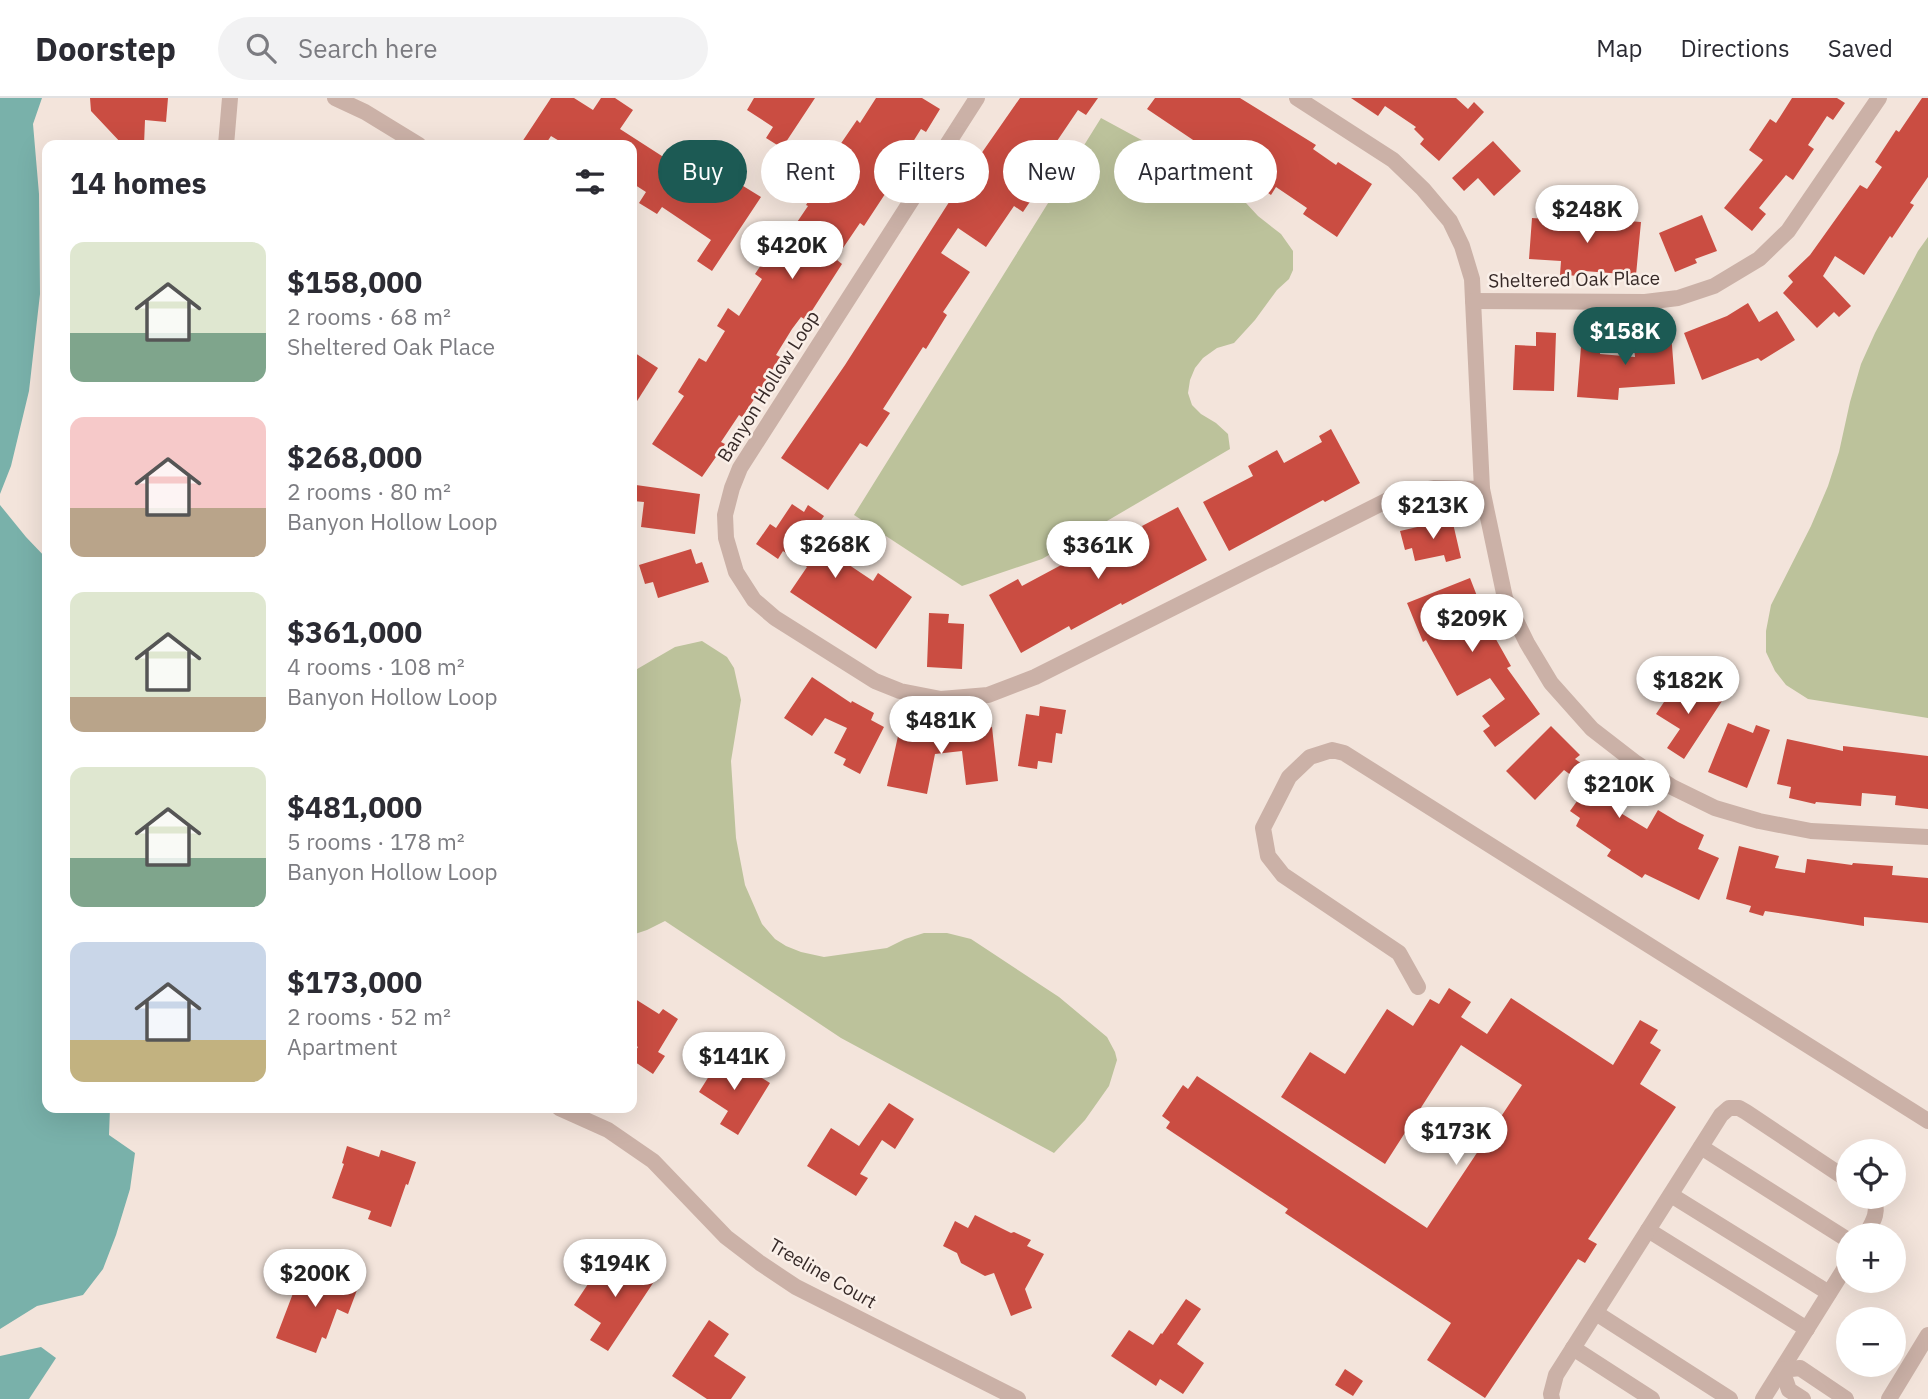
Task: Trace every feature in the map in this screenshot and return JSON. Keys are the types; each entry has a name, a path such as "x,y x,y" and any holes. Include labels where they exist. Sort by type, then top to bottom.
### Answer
{"street":[{"path":"226,140 230,98"},
{"path":"335,98 365,112 411,140"},
{"name":"Banyon Hollow Loop","path":"977,98 740,468 732,488 726,515 726,538 736,572 754,600 775,618 875,681 900,691 941,699 988,695 1035,677 1400,494 1435,488 1482,489"},
{"path":"1297,98 1393,160 1423,189 1450,221 1462,246 1472,279 1482,489 1504,598 1551,683 1592,729 1636,763 1692,798 1737,815 1811,831 1928,836"},
{"name":"Sheltered Oak Place","path":"1473,301 1645,302 1678,298 1714,286 1759,259 1788,231 1879,98"},
{"path":"1418,987 1399,953 1283,875 1268,856 1263,828 1290,777 1310,757 1332,750 1344,752 1928,1121"},
{"path":"1552,1399 1556,1374 1721,1115 1729,1108 1738,1108 1836,1172"},
{"name":"Treeline Court","path":"570,1113 608,1130 653,1161 726,1237 760,1264 796,1287 1018,1399"},
{"path":"1701,1147 1836,1232"},
{"path":"1671,1195 1829,1293"},
{"path":"1645,1235 1807,1329"},
{"path":"1763,1399 1836,1282"},
{"path":"1596,1313 1730,1399"},
{"path":"1889,1399 1928,1335"},
{"path":"1573,1348 1652,1399"},
{"path":"1782,1370 1800,1368 1846,1399"},
{"path":"1782,1370 1789,1390 1803,1399"}],"green space":[{"path":"1101,118 1142,140 1114,140 1114,203 1246,203 1281,234 1293,251 1293,270 1289,279 1234,343 1217,348 1203,358 1190,380 1188,393 1192,405 1228,434 1230,449 1042,559 962,586 854,515 1048,203 1100,203 1100,140 1087,140"},
{"path":"1928,237 1928,718 1808,699 1786,685 1775,671 1766,652 1766,631 1771,605 1828,486 1861,364 1918,251"},
{"path":"702,641 727,657 734,668 741,700 731,761 736,838 745,885 762,924 775,939 801,952 824,957 887,948 924,933 947,933 971,939 1059,997 1107,1037 1117,1060 1109,1086 1085,1120 1054,1153 841,1038 665,921 637,933 637,669 675,647"}],"water":[{"path":"0,98 42,98 33,124 39,194 40,294 29,391 11,466 0,494"},
{"path":"0,505 42,554 42,1113 110,1113 109,1135 135,1153 130,1189 103,1269 83,1295 37,1306 0,1329"},
{"path":"41,1347 56,1358 29,1399 0,1399 0,1356"}],"building":[{"path":"90,98 168,98 166,122 145,120 144,140 118,140 91,111"},
{"path":"551,98 574,98 593,110 601,98 615,98 633,110 620,129 658,153 658,203 747,203 747,188 761,197 712,271 697,261 711,240 662,207 657,214 639,203 646,192 637,186 637,140 558,140 551,136 548,140 523,140"},
{"path":"754,98 815,98 787,140 766,138 773,127 747,110"},
{"path":"876,98 922,98 940,109 926,132 921,129 914,140 874,140 874,203 879,203 864,226 860,223 843,248 837,260 842,264 806,320 801,317 792,329 776,355 780,357 757,395 742,417 739,415 721,442 725,444 702,477 652,444 684,396 678,392 699,358 706,362 725,331 717,326 728,308 739,316 762,279 755,274 763,262 768,265 808,206 807,203 860,203 860,140 843,140 857,120 860,123"},
{"path":"1020,98 1098,98 1086,115 1078,110 1058,140 1003,140 1003,203 1029,203 1023,212 1014,206 986,247 958,228 941,253 970,272 943,312 947,315 926,349 923,347 883,409 890,413 867,447 860,443 828,490 781,458 845,365 948,203 989,203 989,142"},
{"path":"1155,98 1240,98 1316,145 1313,149 1336,165 1338,162 1372,184 1337,237 1303,214 1307,208 1277,188 1277,140 1193,140 1147,109"},
{"path":"1351,98 1456,98 1468,109 1474,102 1484,112 1439,161 1420,144 1424,139 1414,129 1416,127 1385,106 1378,116"},
{"path":"1792,98 1837,98 1845,103 1833,120 1827,116 1808,145 1814,149 1793,180 1786,175 1759,208 1766,214 1752,231 1724,208 1763,160 1749,150 1770,119 1776,123"},
{"path":"1922,98 1928,98 1928,177 1910,203 1914,205 1864,275 1835,256 1823,276 1851,306 1839,317 1834,312 1817,328 1783,293 1793,282 1788,276 1810,255 1860,185 1867,189 1882,167 1875,162"},
{"path":"1493,141 1521,171 1494,196 1478,178 1464,191 1452,178"},
{"path":"1702,215 1717,251 1695,259 1697,263 1675,272 1659,233"},
{"path":"1532,218 1603,223 1603,219 1641,222 1636,275 1584,271 1583,276 1560,275 1561,261 1529,259"},
{"path":"1748,303 1759,322 1777,311 1795,340 1761,361 1758,358 1702,380 1684,333 1727,316"},
{"path":"1536,332 1556,333 1554,391 1513,390 1515,345 1536,346"},
{"path":"1671,333 1675,384 1619,388 1618,400 1577,397 1582,334 1601,335 1600,354 1635,357 1633,336"},
{"path":"637,354 658,368 637,401"},
{"path":"1331,429 1360,483 1229,551 1203,502 1253,476 1248,466 1277,450 1284,463 1322,442 1319,436"},
{"path":"637,485 700,494 695,534 641,527 644,502 637,501"},
{"path":"792,504 804,512 808,505 824,516 809,538 873,581 878,573 912,597 876,649 790,592 807,567 783,551 778,559 756,544 770,524 776,528"},
{"path":"1178,507 1207,560 1071,630 1069,626 1021,653 989,595 1018,579 1022,586 1078,556 1082,562 1144,530 1142,526"},
{"path":"1452,519 1461,558 1446,562 1444,555 1415,561 1412,548 1405,550 1400,531"},
{"path":"691,549 696,564 702,562 709,582 658,598 653,582 645,584 639,565"},
{"path":"1470,578 1489,627 1511,666 1507,668 1540,714 1495,747 1483,731 1490,726 1482,716 1505,699 1490,678 1457,696 1426,640 1423,642 1407,603"},
{"path":"929,613 949,614 948,623 964,624 962,669 927,667"},
{"path":"812,677 851,703 852,701 874,713 871,720 884,727 860,774 843,765 846,759 834,753 847,728 825,718 812,736 784,718"},
{"path":"1676,684 1694,696 1700,687 1722,701 1684,759 1667,748 1680,729 1656,714"},
{"path":"1040,706 1066,710 1062,734 1056,733 1052,763 1038,761 1037,769 1018,766 1026,714 1039,716"},
{"path":"1728,723 1753,733 1756,725 1770,730 1747,788 1708,772"},
{"path":"912,724 950,732 992,727 998,781 966,785 962,751 935,754 927,794 887,786 900,727 911,729"},
{"path":"1551,726 1580,755 1575,759 1625,794 1614,809 1647,829 1658,810 1704,835 1698,849 1719,858 1699,900 1645,874 1642,878 1607,856 1611,850 1576,826 1580,818 1570,811 1587,787 1564,770 1535,800 1506,771"},
{"path":"1787,739 1843,751 1843,746 1928,756 1928,809 1895,805 1896,796 1862,793 1861,806 1815,804 1789,798 1791,787 1777,784"},
{"path":"1739,846 1779,856 1775,868 1805,873 1807,859 1852,865 1893,866 1892,875 1928,878 1928,923 1864,917 1864,926 1765,911 1763,916 1749,912 1751,906 1726,899"},
{"path":"1449,988 1471,1002 1461,1017 1487,1034 1511,998 1613,1065 1640,1020 1658,1030 1650,1043 1661,1050 1640,1084 1676,1107 1588,1239 1597,1244 1585,1263 1578,1259 1485,1398 1427,1360 1451,1323 1285,1213 1288,1209 1166,1128 1170,1122 1162,1116 1183,1085 1188,1089 1197,1076 1427,1228 1522,1085 1461,1045 1385,1164 1281,1097 1310,1052 1345,1074 1387,1009 1413,1026 1430,999 1439,1004"},
{"path":"637,1000 659,1014 663,1009 678,1019 658,1052 665,1056 653,1074 637,1063"},
{"path":"723,1054 770,1083 738,1135 720,1124 728,1111 699,1092"},
{"path":"889,1103 914,1119 895,1149 882,1140 860,1174 868,1178 856,1196 807,1166 831,1128 859,1146"},
{"path":"347,1146 379,1157 381,1150 416,1162 391,1227 368,1219 371,1211 332,1198 344,1164 342,1163"},
{"path":"975,1215 1031,1240 1027,1246 1044,1254 1025,1289 1032,1308 1011,1316 994,1273 985,1276 961,1263 957,1253 943,1246 955,1221 968,1228"},
{"path":"642,1258 661,1271 608,1351 590,1340 601,1323 574,1305 602,1263 628,1280"},
{"path":"303,1267 345,1283 347,1277 360,1282 348,1314 337,1309 326,1339 322,1337 316,1353 276,1338"},
{"path":"1186,1299 1201,1309 1177,1344 1204,1363 1183,1394 1160,1379 1156,1386 1111,1356 1129,1330 1153,1345"},
{"path":"709,1320 729,1334 714,1356 746,1377 731,1399 707,1399 672,1376"},
{"path":"1345,1369 1363,1381 1353,1396 1335,1385"}]}
